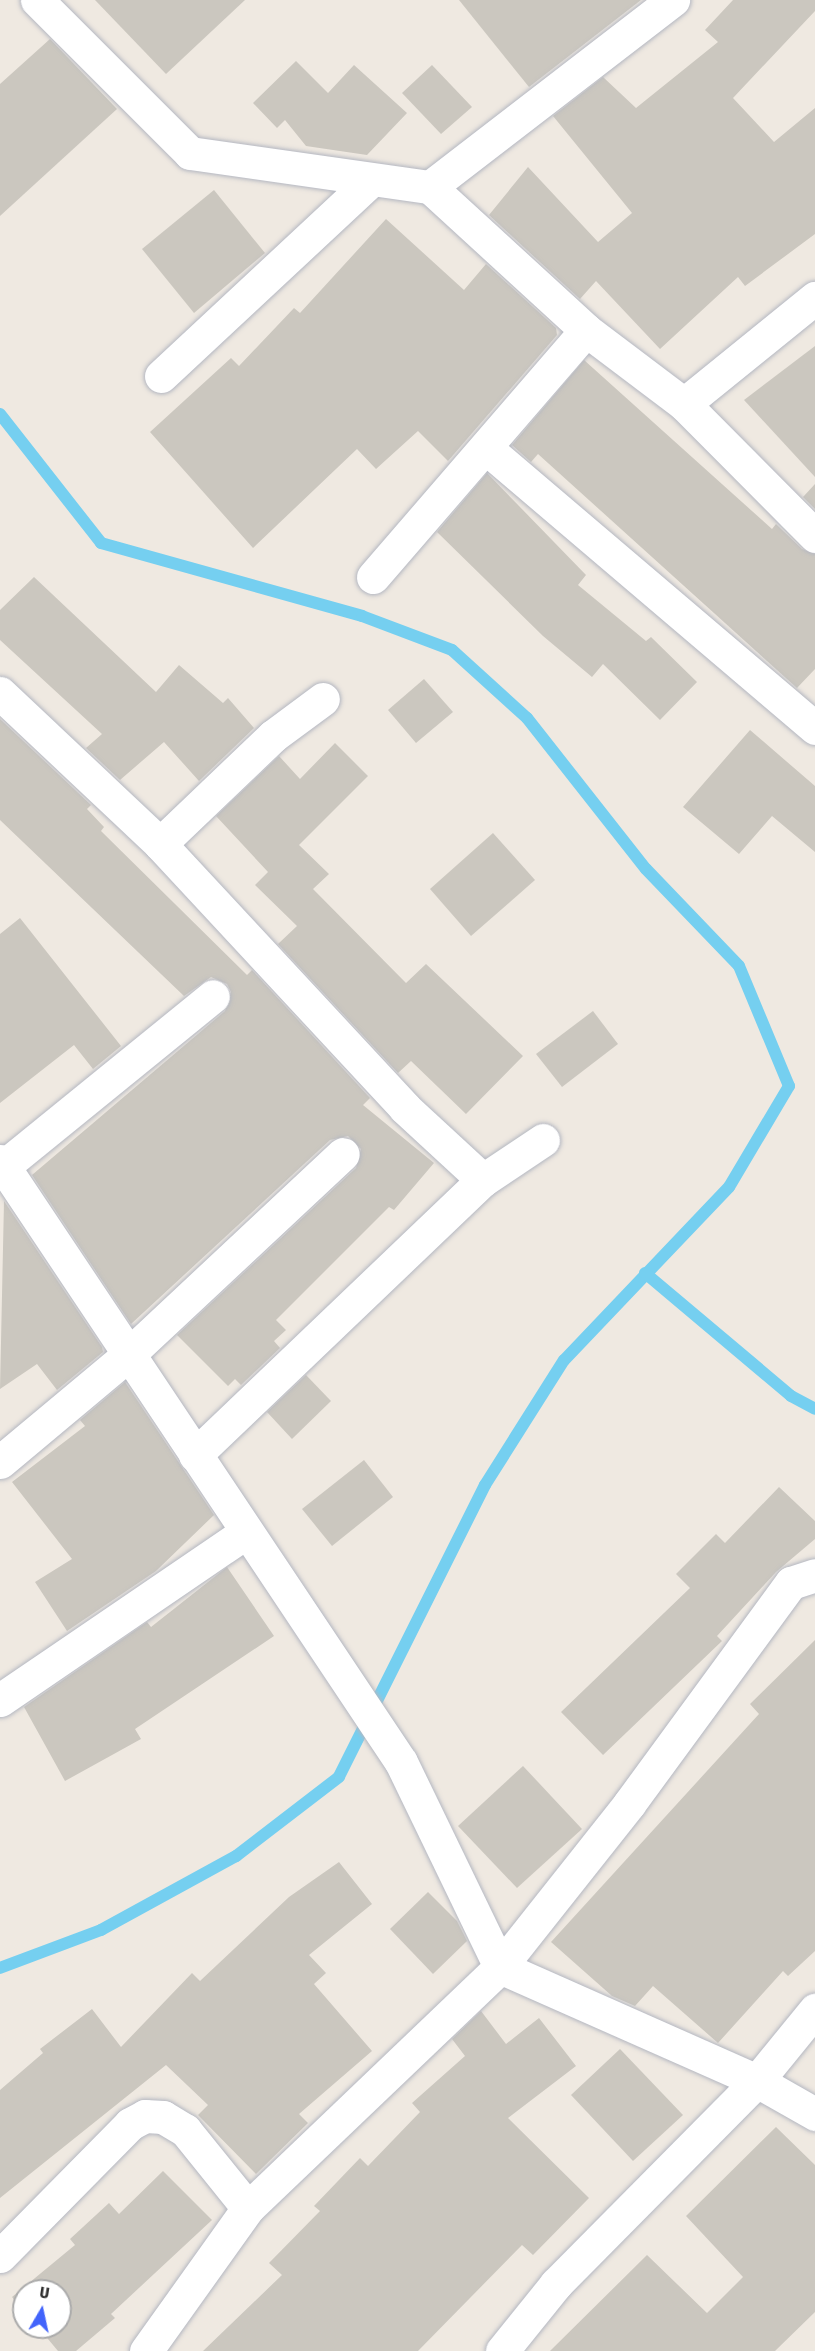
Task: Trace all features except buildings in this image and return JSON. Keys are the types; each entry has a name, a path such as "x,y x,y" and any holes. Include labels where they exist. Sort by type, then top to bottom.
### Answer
{"street":[{"path":"37,0 190,153 370,182 430,187 586,330 684,404 815,536"},
{"path":"430,187 673,0"},
{"path":"161,376 370,182"},
{"path":"684,404 815,298"},
{"path":"373,577 586,330"},
{"path":"486,448 815,728"},
{"path":"0,693 160,844 405,1108 483,1180"},
{"path":"160,844 273,736 323,699"},
{"path":"213,996 2,1163 401,1762 500,1967 757,2081 815,2114"},
{"path":"195,1455 483,1180 543,1140"},
{"path":"0,1462 128,1355 343,1154"},
{"path":"0,1700 246,1532"},
{"path":"146,2351 248,2208 500,1967 629,1804 791,1583 815,1575"},
{"path":"502,2351 556,2284 757,2081 815,2010"},
{"path":"0,2256 130,2124 145,2116 163,2116 185,2130 248,2208"}],"waterway":[{"path":"0,414 101,543 362,616 452,650 527,718 646,869 739,966 789,1086 729,1187 564,1360 485,1485 339,1777 236,1856 101,1930 0,1968"},
{"path":"645,1273 791,1396 815,1409"}]}
